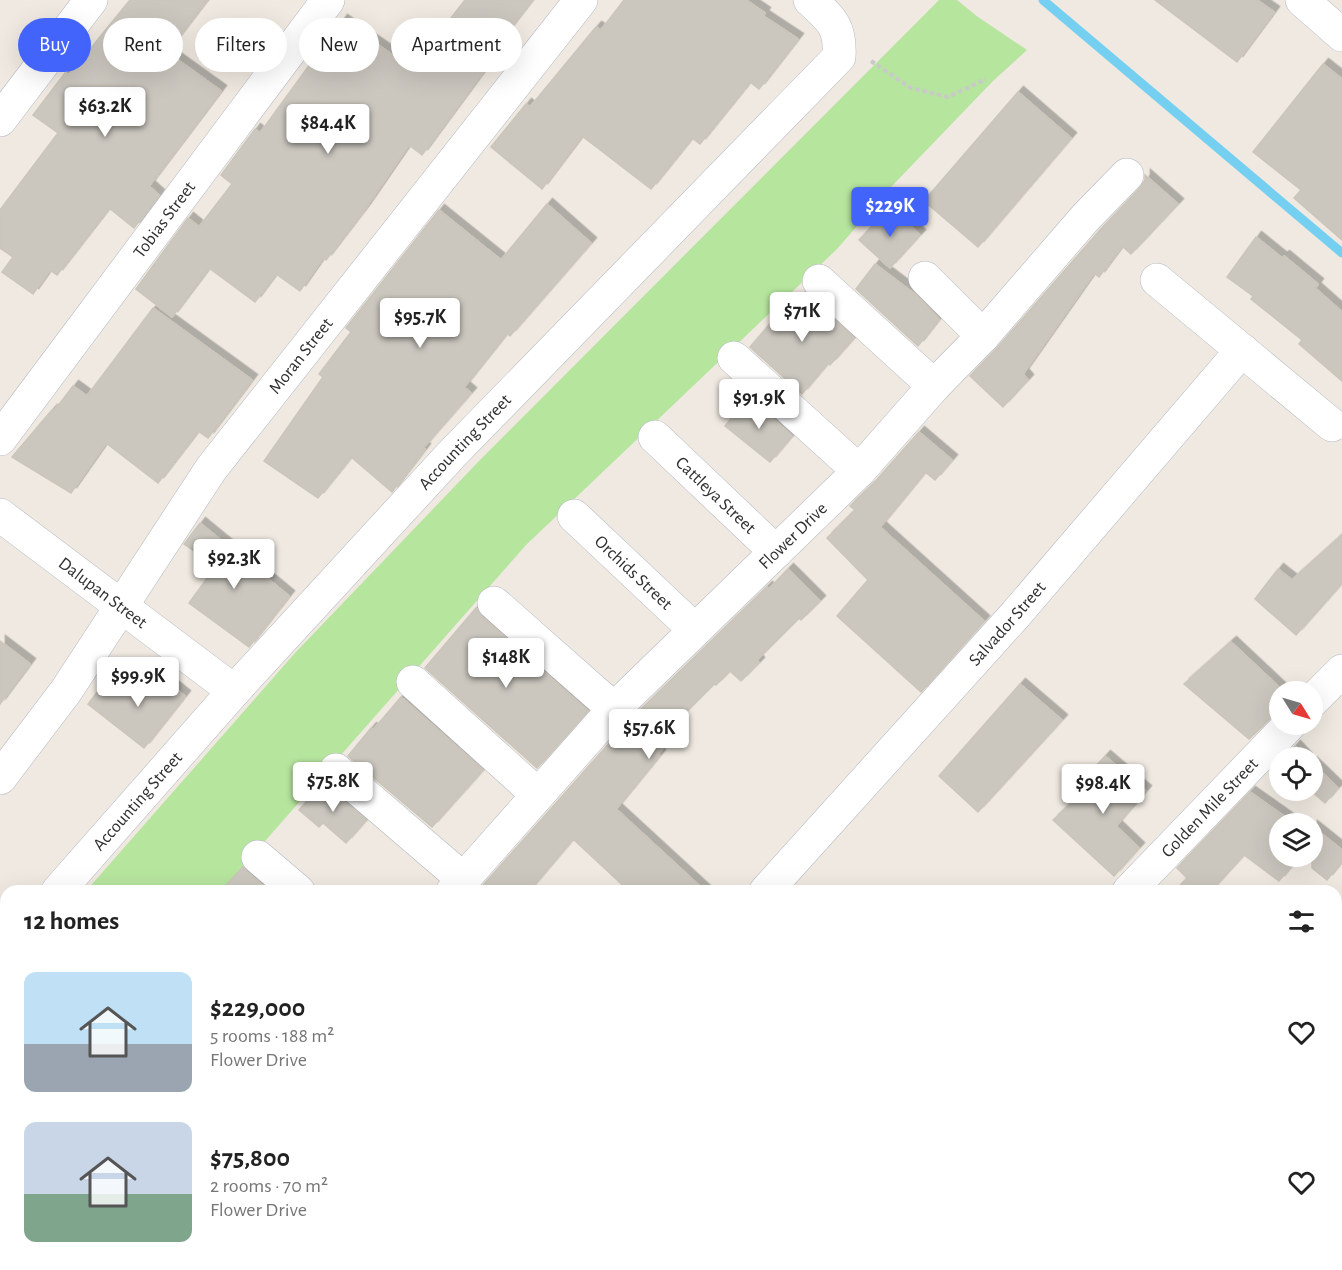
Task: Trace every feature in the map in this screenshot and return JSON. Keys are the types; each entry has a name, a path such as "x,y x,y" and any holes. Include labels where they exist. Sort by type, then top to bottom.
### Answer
{"street":[{"path":"0,120 91,0"},
{"name":"Tobias Street","path":"0,439 328,0"},
{"name":"Moran Street","path":"0,778 66,691 211,469 581,0"},
{"path":"810,0 833,21 840,39 839,57"},
{"path":"1302,0 1342,35"},
{"name":"Accounting Street","path":"63,885 234,691 451,455 839,57"},
{"name":"Flower Drive","path":"458,885 614,709 859,471 934,386 983,336 1086,217 1127,175"},
{"path":"925,278 983,336"},
{"path":"1157,280 1332,426"},
{"path":"819,282 934,386"},
{"name":"Salvador Street","path":"771,885 1016,614 1242,350"},
{"path":"734,358 859,471"},
{"name":"Cattleya Street","path":"655,437 776,552"},
{"name":"Dalupan Street","path":"0,515 234,691"},
{"name":"Orchids Street","path":"574,516 695,630"},
{"path":"494,603 614,709"},
{"path":"1323,690 1342,670"},
{"path":"413,682 537,794"},
{"name":"Golden Mile Street","path":"1135,885 1279,735"},
{"path":"336,770 458,885"},
{"path":"258,857 291,885"}],"path":[{"path":"839,57 864,56 911,88 948,97 986,79"}],"green space":[{"path":"939,0 957,0 1027,50 993,81 890,188 837,249 526,545 226,885 91,885 295,653 480,460"}],"building":[{"path":"130,0 207,0 183,31 183,18 115,18"},
{"path":"465,0 532,0 518,18 451,18"},
{"path":"624,0 746,0 765,13 763,16 798,39 759,89 750,82 700,144 692,138 651,189 582,136 542,189 491,147 526,104 530,107 596,27 601,30"},
{"path":"1155,0 1257,0 1274,12 1237,62"},
{"path":"103,33 103,72 183,72 183,64 221,91 149,186 159,195 134,228 109,208 57,275 50,270 33,294 2,272 13,257 0,248 0,210 58,133 33,115 65,73 69,75 71,72 91,72 91,48"},
{"path":"379,45 391,54 391,72 483,72 422,155 409,145 365,209 326,260 323,258 300,291 276,274 255,302 209,268 172,317 136,289 188,218 199,227 232,184 221,175 255,129 260,133 304,72 379,72"},
{"path":"1323,64 1342,79 1342,240 1294,198 1301,190 1253,152"},
{"path":"1018,92 1071,138 978,247 924,201"},
{"path":"1145,175 1178,204 1131,254 1122,246 1099,277 1094,273 1023,374 1028,380 1003,407 970,376 1140,188"},
{"path":"547,204 591,243 510,336 507,333 464,387 471,393 423,448 425,449 392,492 351,457 318,498 264,461 323,377 319,374 351,332 346,328 439,210 501,260"},
{"path":"890,207 920,235 890,268 859,240"},
{"path":"1256,237 1318,284 1315,288 1342,312 1342,381 1299,344 1302,340 1251,299 1253,296 1227,277"},
{"path":"875,264 916,295 939,319 918,346 856,289"},
{"path":"805,292 854,338 830,365 828,363 802,394 750,347 774,319 779,323"},
{"path":"153,308 252,380 208,438 198,431 158,483 106,443 71,493 12,457 52,410 54,411 73,386 87,396"},
{"path":"749,397 792,436 770,462 725,426"},
{"path":"919,432 952,460 935,480 925,472 880,527 984,621 921,692 837,616 868,580 827,538 855,510 850,506 873,484"},
{"path":"200,523 289,596 249,647 189,603 216,566 184,544"},
{"path":"1342,535 1342,583 1296,635 1255,599 1278,569 1292,580"},
{"path":"788,569 820,601 801,620 799,618 757,660 759,663 741,681 730,671 667,731 673,736 616,809 698,885 623,885 573,839 534,885 483,885 628,722 767,587 769,589"},
{"path":"476,608 482,617 588,711 537,768 425,668"},
{"path":"0,641 30,664 0,704"},
{"path":"1231,642 1273,681 1269,681 1269,720 1249,739 1184,684"},
{"path":"159,675 185,696 144,748 88,704 108,678 138,701"},
{"path":"1020,684 1062,720 978,812 939,776"},
{"path":"401,697 483,770 432,827 348,756"},
{"path":"1105,756 1146,791 1116,826 1139,848 1114,876 1053,820 1088,788 1081,783"},
{"path":"1323,774 1338,788 1325,803 1323,801"},
{"path":"323,783 366,820 346,843 323,823 319,827 299,810"},
{"path":"1250,792 1280,813 1269,813 1269,867 1290,867 1279,881 1244,855 1216,885 1181,885 1187,878 1177,868"},
{"path":"1323,835 1342,850 1342,861 1327,880 1312,868 1323,867"},
{"path":"243,867 262,885 226,885"}],"waterway":[{"path":"1043,0 1342,253"}]}
